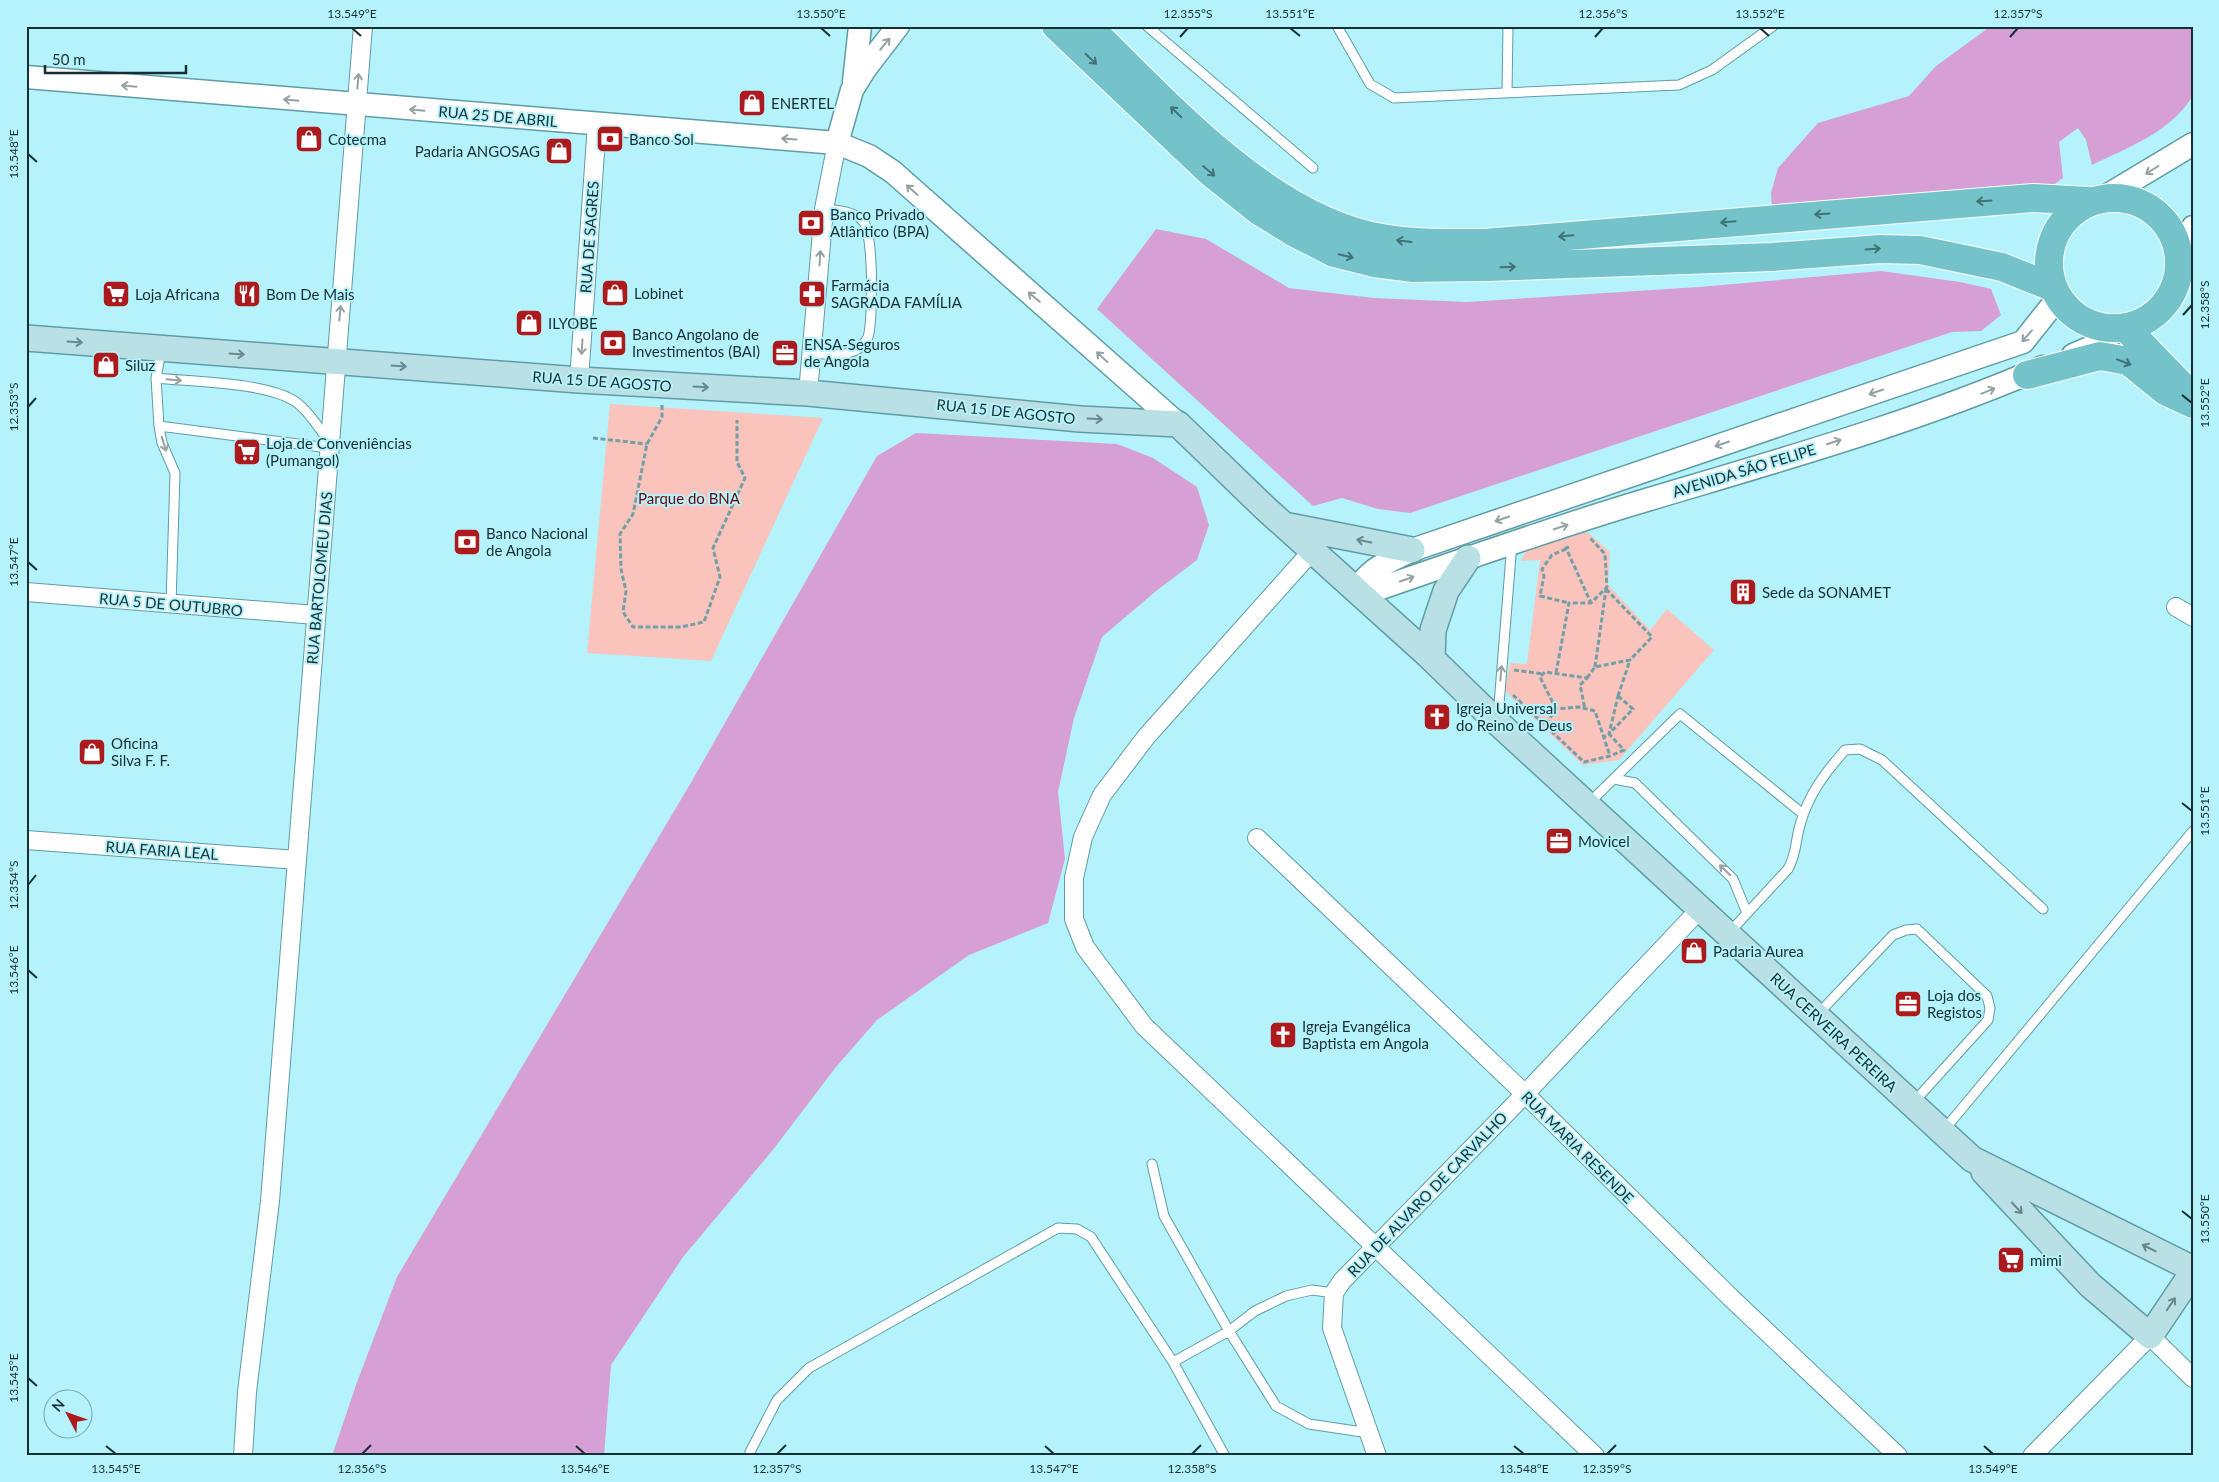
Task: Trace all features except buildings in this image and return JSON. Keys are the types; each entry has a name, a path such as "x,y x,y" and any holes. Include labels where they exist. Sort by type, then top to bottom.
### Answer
{"main road":[{"path":"1056,26 1210,172 1259,211 1295,233 1334,253 1374,263 1413,268 1772,257 1880,249 1920,250 2002,267 2055,293"},
{"path":"1088,26 1191,126 1232,161 1273,191 1308,212 1344,228 1371,236 1417,243 1484,244 2033,198 2128,199 2150,208 2167,224 2184,266 2164,304 2146,319 2122,328 2095,326 2084,322 2066,308 2055,293 2048,261 2054,236 2069,215 2097,200"},
{"path":"2122,328 2193,396"},
{"name":"RUA 15 DE AGOSTO","path":"26,338 579,380 808,393 1080,418 1178,424"},
{"path":"2027,374 2100,356 2128,361 2165,391 2193,404"},
{"name":"RUA CERVEIRA PEREIRA","path":"1178,424 1281,523 1432,659 1497,722 1972,1159 2193,1271"},
{"path":"1281,523 1412,550"},
{"path":"1432,659 1434,630 1446,591 1468,558"},
{"path":"1972,1159 2090,1285 2150,1336 2193,1271"}],"street":[{"name":"RUA BARTOLOMEU DIAS","path":"243,1456 247,1392 270,1201 363,26"},
{"path":"808,393 813,353 824,209 837,143 852,90 860,26"},
{"path":"852,90 865,69 898,26"},
{"name":"RUA 25 DE ABRIL","path":"26,77 837,143 868,156 893,172 1178,424"},
{"name":"RUA DE SAGRES","path":"579,380 597,124"},
{"path":"2097,200 2193,144"},
{"path":"2184,266 2193,227"},
{"name":"AVENIDA SÃO FELIPE","path":"1359,593 1363,578 1375,569 1412,550 2023,342 2055,293"},
{"name":"AVENIDA SÃO FELIPE","path":"1359,593 1512,542 1770,463 1971,398 2101,343 2122,328"},
{"path":"1312,551 1146,737 1102,795 1083,837 1074,878 1074,919 1085,947 1144,1026 1595,1456"},
{"name":"RUA 5 DE OUTUBRO","path":"26,592 316,615"},
{"path":"2176,607 2193,617"},
{"name":"RUA MARIA RESENDE","path":"1257,838 1525,1094 1730,1296 1898,1456"},
{"name":"RUA FARIA LEAL","path":"26,840 297,860"},
{"name":"RUA DE ALVARO DE CARVALHO","path":"1334,1293 1342,1281 1525,1094 1701,908"},
{"path":"1334,1293 1332,1328 1377,1456"},
{"path":"2032,1456 2150,1336 2193,1378"}],"lane":[{"path":"1147,26 1313,168"},
{"path":"1337,26 1370,84 1394,98 1678,84 1712,70 1773,26"},
{"path":"1507,93 1508,26"},
{"path":"813,353 840,354 858,349 868,337 872,272 871,240 864,221 850,213 824,209"},
{"path":"161,348 156,378 159,426 162,443 175,473 172,604"},
{"path":"156,378 258,388 282,394 298,404 330,445"},
{"path":"159,426 330,445"},
{"path":"1497,722 1512,542"},
{"path":"1588,805 1680,714 1803,814"},
{"path":"1728,934 1795,857 1807,802 1820,778 1845,750 1860,749 1882,760 2043,909"},
{"path":"1614,779 1635,783 1733,878 1747,913"},
{"path":"1942,1132 2193,832"},
{"path":"1816,1016 1893,935 1906,930 1917,929 1987,996 1990,1008 1988,1020 1912,1104"},
{"path":"1152,1164 1164,1216 1228,1331 1276,1406 1309,1424 1368,1433"},
{"path":"750,1456 750,1452 777,1400 809,1368 1058,1228 1077,1230 1091,1237 1174,1362 1225,1456"},
{"path":"1174,1362 1228,1331 1255,1311 1286,1296 1312,1290 1334,1293"}],"path":[{"path":"663,385 662,417 647,444 633,514 620,534 621,569 626,591 623,612 634,628 681,627 704,622 720,577 713,548 745,478 737,462 737,420"},
{"path":"593,438 647,444"},
{"path":"1585,709 1580,685 1595,666 1606,589 1605,554 1588,537"},
{"path":"1574,545 1552,555 1542,569 1544,576 1540,596 1569,603 1591,604 1606,589"},
{"path":"1566,548 1591,604"},
{"path":"1606,589 1652,637 1630,660 1618,696 1609,734"},
{"path":"1556,673 1569,603"},
{"path":"1595,666 1630,660"},
{"path":"1511,676 1513,670 1543,674 1545,672 1556,673 1587,678"},
{"path":"1543,674 1540,677 1556,709"},
{"path":"1506,689 1546,724 1584,762 1610,756 1624,750 1609,734"},
{"path":"1604,737 1633,709 1618,696"},
{"path":"1556,709 1579,707 1595,711 1610,756"},
{"path":"1546,724 1556,709"}],"green space":[{"name":"Parque do BNA","path":"610,404 823,418 711,661 587,653"},
{"path":"1584,529 1610,552 1608,585 1650,630 1667,609 1714,650 1619,760 1583,765 1505,691 1510,663 1527,664 1540,560 1521,561 1527,550"}],"shaded area":[{"path":"1991,26 2193,26 2193,95 2174,119 2134,145 2092,165 2086,140 2078,128 2059,142 2063,178 2052,186 1772,207 1771,193 1778,168 1818,123 1909,96 1936,66"},
{"path":"1156,229 1206,239 1289,288 1374,298 1467,302 1699,287 1881,271 1960,282 1991,289 2001,315 1981,331 1952,332 1410,513 1378,509 1342,498 1313,506 1097,309"},
{"path":"916,433 1117,444 1153,458 1197,487 1209,525 1197,560 1156,591 1102,637 1074,718 1058,792 1065,859 1048,923 969,955 877,1020 836,1067 772,1151 683,1257 611,1365 604,1456 332,1456 356,1385 397,1277 689,786 877,456"}],"place":[{"name":"ENERTEL","path":"752,103"},
{"name":"Cotecma","path":"309,139"},
{"name":"Banco Sol","path":"610,139"},
{"name":"Padaria ANGOSAG","path":"559,151"},
{"name":"Banco Privado Atlântico (BPA)","path":"811,223"},
{"name":"Lobinet","path":"615,293"},
{"name":"Loja Africana","path":"116,294"},
{"name":"Bom De Mais","path":"247,294"},
{"name":"Farmácia SAGRADA FAMÍLIA","path":"812,294"},
{"name":"ILYOBE","path":"529,323"},
{"name":"Banco Angolano de Investimentos (BAI)","path":"613,343"},
{"name":"ENSA-Seguros de Angola","path":"785,353"},
{"name":"Siluz","path":"106,365"},
{"name":"Loja de Conveniências (Pumangol)","path":"247,452"},
{"name":"Banco Nacional de Angola","path":"467,542"},
{"name":"Sede da SONAMET","path":"1743,592"},
{"name":"Igreja Universal do Reino de Deus","path":"1437,717"},
{"name":"Oficina Silva F. F.","path":"92,752"},
{"name":"Movicel","path":"1559,841"},
{"name":"Padaria Aurea","path":"1694,951"},
{"name":"Loja dos Registos","path":"1908,1004"},
{"name":"Igreja Evangélica Baptista em Angola","path":"1283,1035"},
{"name":"mimi","path":"2011,1260"}]}
